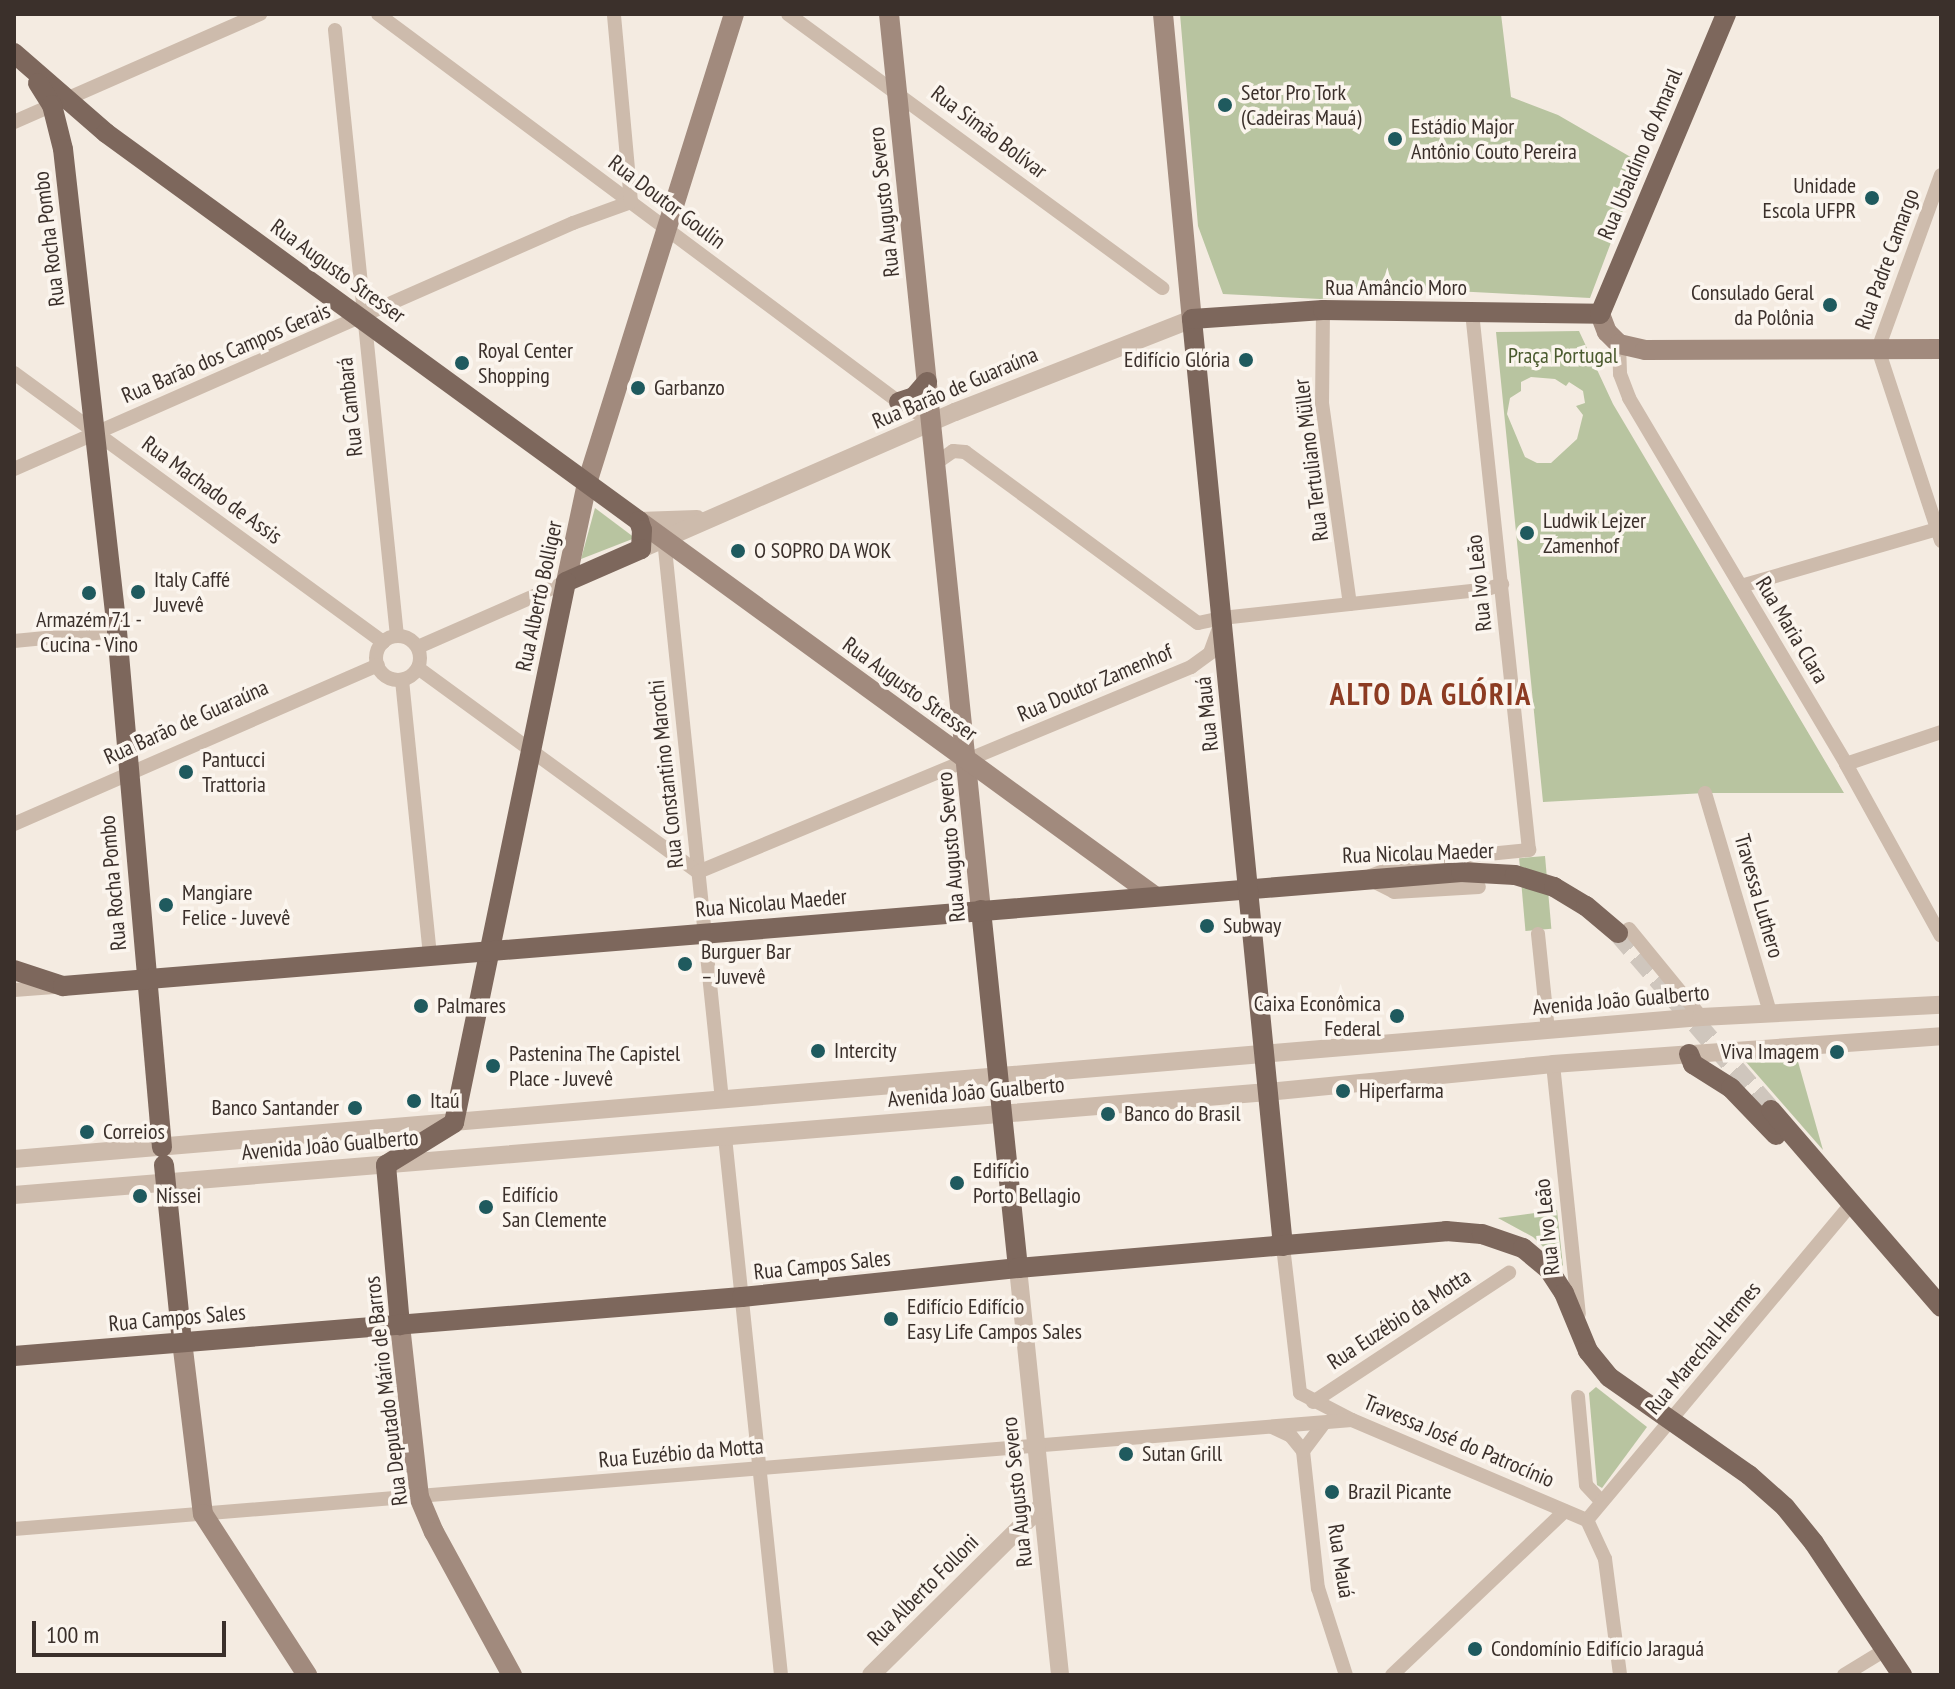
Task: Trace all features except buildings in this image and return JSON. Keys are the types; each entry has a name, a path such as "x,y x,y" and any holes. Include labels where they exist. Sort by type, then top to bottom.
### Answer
{"main road":[{"name":"Rua Alberto Bolliger","path":"454,1123 587,483 734,14"},
{"name":"Rua Augusto Severo","path":"889,14 1018,1268"},
{"name":"Rua Mauá","path":"1163,14 1283,1246"},
{"name":"Rua Ubaldino do Amaral","path":"1600,314 1726,14"},
{"name":"Rua Rocha Pombo","path":"20,60 59,102 117,631 145,979 203,1514 307,1675"},
{"name":"Rua Augusto Stresser","path":"59,102 363,319 1153,895"},
{"path":"63,149 79,131 106,133"},
{"name":"Rua Amâncio Moro","path":"1192,319 1323,310 1600,314"},
{"path":"1600,314 1607,332 1619,344 1662,351 1941,349"},
{"path":"899,402 914,397 927,382"},
{"path":"639,521 644,536 641,549"},
{"path":"574,547 577,564 587,573"},
{"name":"Rua Barão de Guaraúna","path":"566,582 641,549"},
{"name":"Rua Nicolau Maeder","path":"63,986 1153,895 1482,872 1532,879 1571,896 1624,931"},
{"path":"14,970 63,986"},
{"path":"1689,1054 1697,1067 1746,1103 1824,1191 1852,1203"},
{"path":"1771,1110 1941,1307"},
{"path":"386,1165 454,1123"},
{"name":"Rua Deputado Mário de Barros","path":"386,1165 419,1497 434,1532 512,1675"},
{"name":"Rua Campos Sales","path":"14,1356 742,1297 1018,1268 1446,1231 1497,1237 1534,1255 1549,1270 1564,1293 1593,1360 1609,1377 1749,1475 1785,1507 1814,1543 1902,1675"}],"street":[{"path":"14,122 260,14"},
{"name":"Rua Doutor Goulin","path":"378,14 899,402 932,422"},
{"path":"614,14 631,202"},
{"name":"Rua Simão Bolívar","path":"788,14 1162,288"},
{"name":"Rua Cambará","path":"335,30 390,639"},
{"name":"Rua Padre Camargo","path":"1940,533 1878,349 1941,175"},
{"name":"Rua Barão dos Campos Gerais","path":"14,469 363,319 573,223 631,202"},
{"name":"Rua Tertuliano Müller","path":"1323,310 1322,403 1350,604"},
{"name":"Rua Ivo Leão","path":"1367,878 1392,865 1408,862 1529,850 1472,312"},
{"name":"Rua Barão de Guaraúna","path":"641,549 932,422 1192,319"},
{"name":"Rua Maria Clara","path":"1619,344 1620,374 1629,398 1846,764 1941,936"},
{"name":"Rua Machado de Assis","path":"14,373 390,639"},
{"path":"936,463 953,451 965,452 1190,619 1205,624 1222,618 1487,589 1502,584"},
{"name":"Rua Barão de Guaraúna","path":"639,521 687,521 739,507"},
{"path":"1741,586 1940,533"},
{"name":"Rua Constantino Marochi","path":"664,539 722,1100"},
{"name":"Rua Barão de Guaraúna","path":"418,647 566,582"},
{"name":"Rua Doutor Zamenhof","path":"698,872 1191,667 1210,653 1222,618"},
{"path":"14,641 117,631"},
{"path":"390,639 409,639 418,647 418,668 402,680 390,678 378,665 377,653 390,639"},
{"name":"Rua Barão de Guaraúna","path":"14,824 378,665"},
{"path":"418,668 698,872"},
{"path":"402,680 430,956"},
{"path":"1846,764 1941,732"},
{"name":"Travessa Luthero","path":"1705,793 1770,1012"},
{"path":"1367,878 1394,892 1479,887"},
{"path":"1624,931 1701,1017"},
{"path":"1538,934 1548,1030"},
{"name":"Rua Nicolau Maeder","path":"14,990 63,986"},
{"name":"Avenida João Gualberto","path":"14,1195 164,1165 383,1128 1701,1017 1941,1005"},
{"name":"Avenida João Gualberto","path":"14,1159 164,1165 386,1165 1268,1092 1553,1064 1941,1036"},
{"name":"Rua Ivo Leão","path":"1553,1064 1581,1337"},
{"name":"Rua Deputado Mário de Barros","path":"383,1128 386,1165"},
{"path":"725,1137 781,1675"},
{"name":"Rua Marechal Hermes","path":"1587,1520 1852,1203"},
{"name":"Rua Mauá","path":"1283,1246 1297,1386 1300,1393 1313,1402"},
{"name":"Rua Augusto Severo","path":"1018,1268 1060,1675"},
{"name":"Rua Euzébio da Motta","path":"1313,1402 1509,1273"},
{"path":"1578,1397 1586,1485 1602,1502"},
{"name":"Travessa José do Patrocínio","path":"1313,1402 1587,1520"},
{"name":"Rua Euzébio da Motta","path":"14,1529 1352,1420"},
{"path":"1272,1427 1291,1436 1303,1451 1324,1423"},
{"name":"Rua Mauá","path":"1303,1451 1318,1588 1346,1675"},
{"name":"Rua Alberto Folloni","path":"871,1675 1042,1506"},
{"path":"1392,1675 1565,1511"},
{"path":"1587,1520 1605,1559 1620,1675"},
{"path":"1844,1675 1885,1650"}],"green space":[{"name":"Estádio Major Antônio Couto Pereira","path":"1180,14 1501,14 1511,97 1558,115 1641,163 1590,298 1454,291 1320,299 1223,294 1198,226"},
{"name":"Praça Portugal","path":"1579,331 1613,404 1844,793 1705,793 1543,802 1496,332","holes":["1531,377 1555,379 1566,386 1569,382 1583,391 1585,403 1576,406 1583,415 1577,439 1551,463 1537,463 1525,457 1507,414 1510,398 1521,391 1521,382"]},
{"path":"595,508 635,538 581,559"},
{"path":"1545,856 1551,929 1525,931 1519,858"},
{"path":"1795,1051 1823,1150 1739,1054"},
{"path":"1557,1210 1563,1266 1533,1237 1498,1218"},
{"path":"1596,1387 1647,1427 1602,1488 1597,1485 1589,1393"}],"tunnel":[{"path":"1618,933 1771,1110"}],"place":[{"name":"Setor Pro Tork (Cadeiras Mauá)","path":"1225,105"},
{"name":"Estádio Major Antônio Couto Pereira","path":"1395,139"},
{"name":"Unidade Escola UFPR","path":"1872,198"},
{"name":"Consulado Geral da Polônia","path":"1830,305"},
{"name":"Edifício Glória","path":"1246,360"},
{"name":"Royal Center Shopping","path":"462,363"},
{"name":"Garbanzo","path":"638,388"},
{"name":"Ludwik Lejzer Zamenhof","path":"1527,533"},
{"name":"O SOPRO DA WOK","path":"738,551"},
{"name":"Italy Caffé Juvevê","path":"138,592"},
{"name":"Armazém 71 - Cucina - Vino","path":"89,593"},
{"name":"Pantucci Trattoria","path":"186,772"},
{"name":"Mangiare Felice - Juvevê","path":"166,905"},
{"name":"Subway","path":"1207,926"},
{"name":"Burguer Bar – Juvevê","path":"685,964"},
{"name":"Palmares","path":"421,1006"},
{"name":"Caixa Econômica Federal","path":"1397,1016"},
{"name":"Intercity","path":"818,1051"},
{"name":"Viva Imagem","path":"1837,1052"},
{"name":"Pastenina The Capistel Place - Juvevê","path":"493,1066"},
{"name":"Hiperfarma","path":"1343,1091"},
{"name":"Itaú","path":"414,1101"},
{"name":"Banco Santander","path":"355,1108"},
{"name":"Banco do Brasil","path":"1108,1114"},
{"name":"Correios","path":"87,1132"},
{"name":"Edifício Porto Bellagio","path":"957,1183"},
{"name":"Nissei","path":"140,1196"},
{"name":"Edifício San Clemente","path":"486,1207"},
{"name":"Edifício Edifício Easy Life Campos Sales","path":"891,1319"},
{"name":"Sutan Grill","path":"1126,1454"},
{"name":"Brazil Picante","path":"1332,1492"},
{"name":"Condomínio Edifício Jaraguá","path":"1475,1649"}],"district":[{"name":"ALTO DA GLÓRIA","path":"1431,694"}]}
